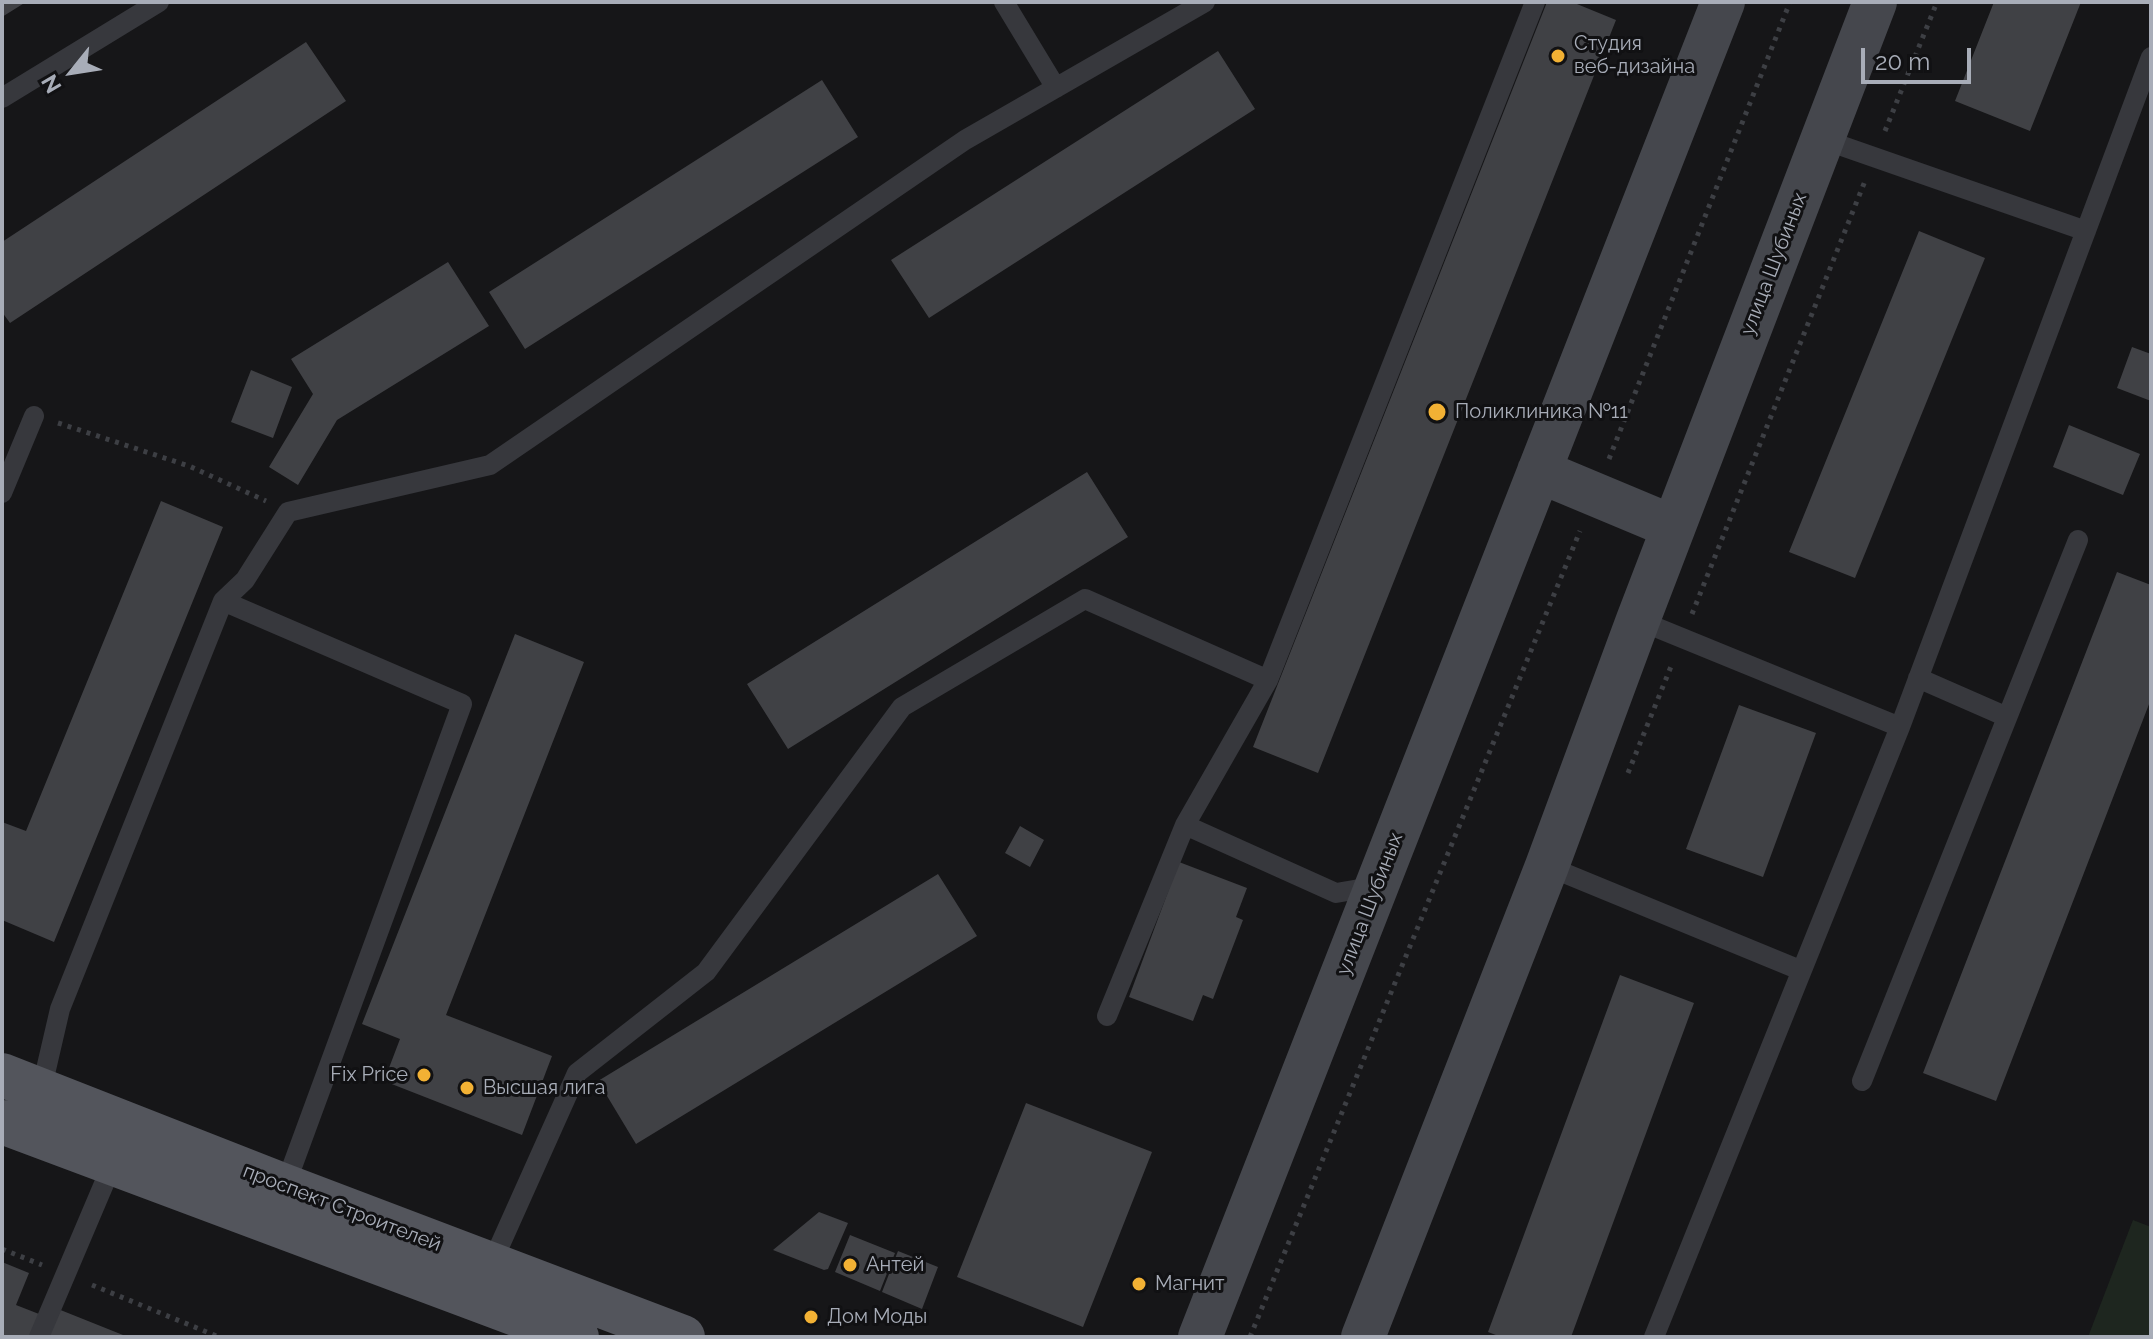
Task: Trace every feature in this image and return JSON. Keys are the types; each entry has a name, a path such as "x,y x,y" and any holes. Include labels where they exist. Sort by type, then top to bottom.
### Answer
{"main road":[{"name":"улица Шубиных","path":"1363,1337 1547,866 1673,527 1875,2"},
{"name":"улица Шубиных","path":"1200,1337 1539,471 1716,7"},
{"path":"1539,471 1673,527"},
{"path":"12,1126 22,1083"},
{"name":"проспект Строителей","path":"22,1083 120,1145 289,1228 519,1327 577,1337"},
{"name":"проспект Строителей","path":"12,1126 120,1145 285,1186 683,1337"}],"lane":[{"path":"2,98 159,2"},
{"path":"1004,2 1056,88"},
{"path":"22,1083 60,1009 223,601 245,580 288,512 490,465 965,140 1205,2"},
{"path":"1107,1016 1185,825 1268,680 1535,2"},
{"path":"1654,1337 1900,727 2151,57"},
{"path":"1822,139 2086,231"},
{"path":"2,493 34,416"},
{"path":"1862,1081 2078,540"},
{"path":"491,1265 577,1073 706,972 902,707 1085,599 1268,680"},
{"path":"223,601 462,704 285,1186"},
{"path":"1638,620 1900,727"},
{"path":"1918,678 2007,717"},
{"path":"1185,825 1336,893 1377,886"},
{"path":"1547,866 1800,970"},
{"path":"39,1337 120,1145"}],"path":[{"path":"1250,1337 1595,494 1790,2"},
{"path":"1625,781 1937,2"},
{"path":"34,416 189,466 288,512"},
{"path":"2,1249 219,1337"}],"shaded area":[{"path":"2133,1220 2151,1227 2151,1337 2088,1337"}],"building":[{"path":"2,2 26,2 2,17"},
{"path":"1547,2 1572,2 1616,20 1318,773 1253,747"},
{"path":"1994,2 2081,2 2030,131 1955,101"},
{"path":"306,42 346,101 10,323 2,312 2,242"},
{"path":"1218,51 1255,109 929,318 891,260"},
{"path":"822,80 858,137 525,349 489,292"},
{"path":"1919,231 1985,258 1855,578 1789,552"},
{"path":"448,262 489,326 337,420 298,485 269,467 313,394 291,359"},
{"path":"2132,347 2151,354 2151,401 2117,388"},
{"path":"251,370 292,387 273,438 231,422"},
{"path":"2069,425 2140,454 2123,495 2053,467"},
{"path":"1087,472 1128,537 788,749 747,684"},
{"path":"161,501 223,527 54,942 2,920 2,822 26,831"},
{"path":"2117,572 2151,585 2151,699 1996,1101 1923,1073"},
{"path":"515,634 584,662 446,1015 552,1056 522,1135 384,1081 400,1039 362,1024"},
{"path":"1739,705 1816,733 1763,877 1686,849"},
{"path":"1020,826 1044,840 1030,867 1005,853"},
{"path":"1179,862 1247,888 1236,917 1243,920 1213,999 1203,995 1193,1021 1129,997"},
{"path":"938,874 977,936 636,1144 598,1081"},
{"path":"1620,975 1694,1003 1571,1337 1501,1337 1488,1332"},
{"path":"1026,1103 1152,1152 1083,1327 957,1277"},
{"path":"819,1212 848,1223 828,1269 773,1250"},
{"path":"850,1235 895,1253 880,1291 835,1272"},
{"path":"898,1251 938,1267 922,1309 882,1292"},
{"path":"2,1262 29,1273 16,1305 39,1314 30,1337 2,1337"},
{"path":"53,1307 128,1337 41,1337"}],"place":[{"name":"Студия веб-дизайна","path":"1558,56"},
{"name":"Поликлиника №11","path":"1437,412"},
{"name":"Fix Price","path":"424,1075"},
{"name":"Высшая лига","path":"467,1088"},
{"name":"Антей","path":"850,1265"},
{"name":"Магнит","path":"1139,1284"},
{"name":"Дом Моды","path":"811,1317"}]}
